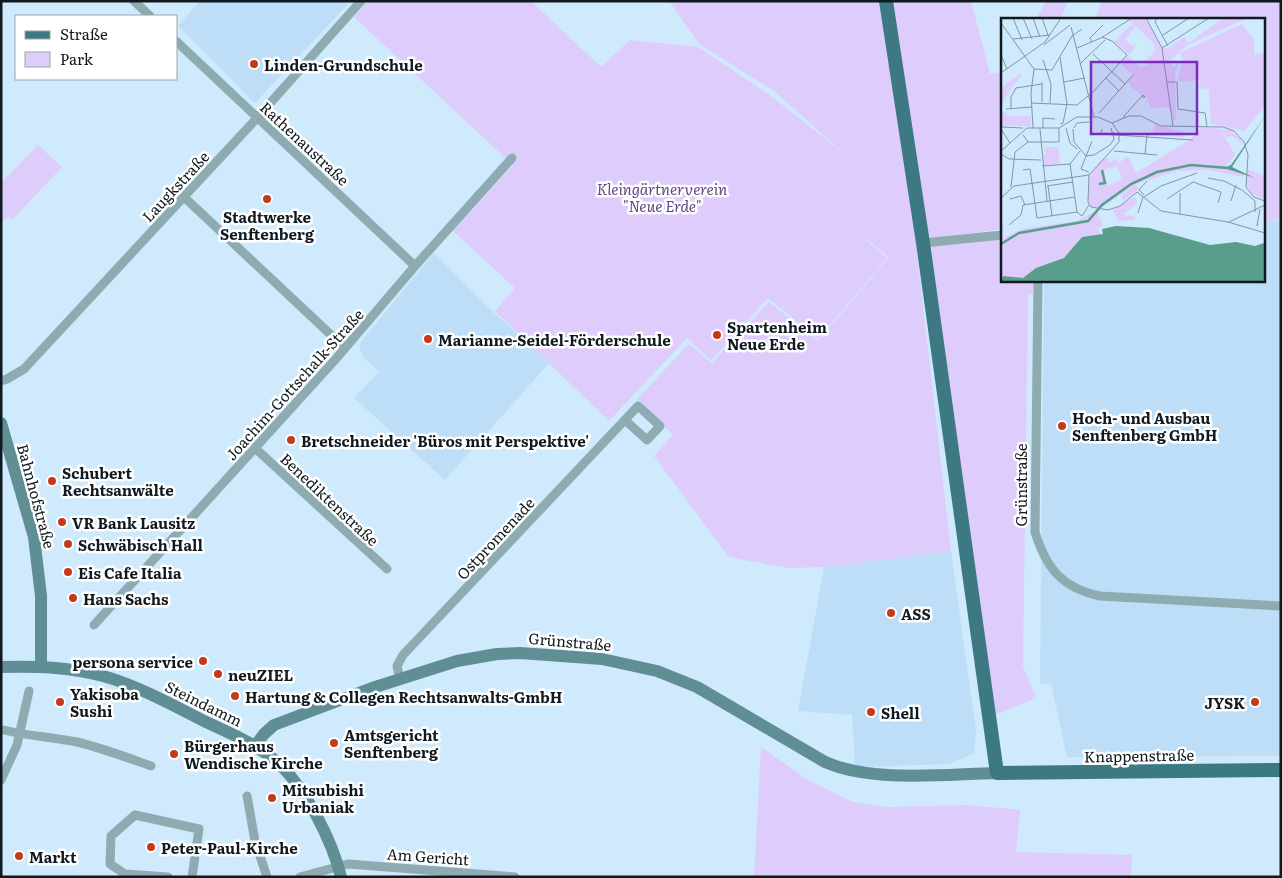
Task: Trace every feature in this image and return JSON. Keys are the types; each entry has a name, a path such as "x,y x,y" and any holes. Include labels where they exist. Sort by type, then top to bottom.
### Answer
{"main road":[{"path":"886,1 923,243 997,773"},
{"name":"Bahnhofstraße","path":"1,424 34,537 41,596 41,666"},
{"name":"Grünstraße","path":"256,746 264,734 274,725 372,688 457,661 497,654 520,653 602,658 657,671 696,687 825,762 839,768 884,775 997,773"},
{"name":"Steindamm","path":"1,667 41,666 84,672 121,682 256,746 278,763 297,786 321,824 340,872"},
{"name":"Knappenstraße","path":"997,773 1281,770"}],"street":[{"path":"134,1 149,15"},
{"name":"Laugkstraße","path":"1,381 24,369 257,118 362,1"},
{"name":"Rathenaustraße","path":"178,43 415,266"},
{"name":"Joachim-Gottschalk-Straße","path":"94,625 345,348 415,266 512,158"},
{"path":"184,197 345,348"},
{"path":"923,243 1001,235"},
{"name":"Grünstraße","path":"1038,281 1035,532 1041,553 1050,566 1069,585 1080,591 1100,596 1281,606"},
{"name":"Ostpromenade","path":"400,680 397,666 403,655 625,420"},
{"name":"Benediktenstraße","path":"255,448 387,569"},
{"path":"1,780 24,735 29,690"},
{"path":"6,730 24,735 75,742 108,750 150,766"},
{"path":"247,796 255,841 267,877"},
{"path":"168,877 126,874 110,864 111,836 135,815 199,829 192,877"},
{"name":"Am Gericht","path":"300,877 340,872 348,864 515,877"}],"shaded area":[{"name":"Linden-Grundschule","path":"200,1 351,1 255,103 178,26"},
{"path":"1281,220 1281,756 1067,757 1051,684 1040,684 1044,281 1264,281 1264,221"},
{"path":"434,253 490,309 549,363 445,480 354,398 379,372 364,358 360,350 360,343"},
{"path":"951,551 976,731 974,753 950,764 855,767 852,715 798,711 824,567"}],"green space":[{"name":"Kleingärtnerverein \"Neue Erde\"","path":"368,1 531,1 601,67 630,40 698,47 771,96 847,156 774,91 699,44 668,1 880,1 907,167 951,551 824,567 788,568 729,557 654,456 673,435 637,399 689,344 712,363 769,302 818,341 889,257 851,227 887,258 818,339 768,298 711,360 687,338 609,421 495,311 515,288 453,231 513,165 354,17"},
{"path":"890,1 971,1 990,74 1001,72 1001,229 927,239"},
{"path":"1046,1 1068,1 1060,18 1037,18"},
{"path":"1102,1 1281,1 1281,219 1264,221 1264,18 1095,18"},
{"path":"38,145 62,167 12,220 9,217 2,222 1,183"},
{"path":"1001,238 1001,281 1033,281 1033,294 1028,294 1023,666 1036,698 992,716 928,246"},
{"path":"761,747 808,780 853,802 885,807 969,805 1020,810 1016,852 1132,855 1131,877 754,877"}],"place":[{"name":"Linden-Grundschule","path":"254,64"},
{"name":"Stadtwerke Senftenberg","path":"267,199"},
{"name":"Spartenheim Neue Erde","path":"717,335"},
{"name":"Marianne-Seidel-Förderschule","path":"428,339"},
{"name":"Hoch- und Ausbau Senftenberg GmbH","path":"1062,426"},
{"name":"Bretschneider 'Büros mit Perspektive'","path":"291,440"},
{"name":"Schubert Rechtsanwälte","path":"52,481"},
{"name":"VR Bank Lausitz","path":"62,522"},
{"name":"Schwäbisch Hall","path":"68,544"},
{"name":"Eis Cafe Italia","path":"68,572"},
{"name":"Hans Sachs","path":"73,598"},
{"name":"ASS","path":"891,613"},
{"name":"persona service","path":"203,661"},
{"name":"neuZIEL","path":"218,674"},
{"name":"Hartung & Collegen Rechtsanwalts-GmbH","path":"235,696"},
{"name":"Yakisoba Sushi","path":"60,702"},
{"name":"JYSK","path":"1255,702"},
{"name":"Shell","path":"871,712"},
{"name":"Amtsgericht Senftenberg","path":"334,743"},
{"name":"Bürgerhaus Wendische Kirche","path":"174,754"},
{"name":"Mitsubishi Urbaniak","path":"272,798"},
{"name":"Peter-Paul-Kirche","path":"151,847"},
{"name":"Markt","path":"19,856"}]}
